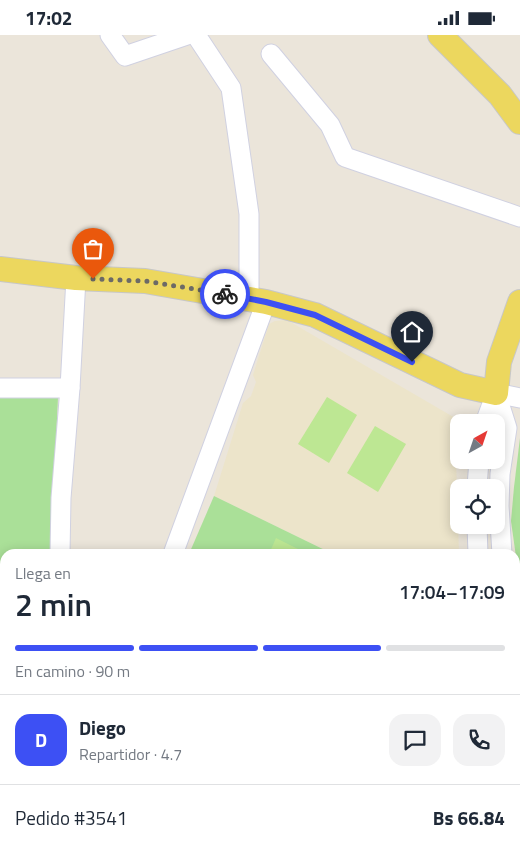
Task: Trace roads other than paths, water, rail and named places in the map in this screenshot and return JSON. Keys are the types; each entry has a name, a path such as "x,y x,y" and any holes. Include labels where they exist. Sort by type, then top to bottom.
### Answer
{"main road":[{"path":"440,35 500,95 520,122"},
{"path":"0,269 76,278 145,281 258,300 315,315 460,385 496,393 500,362 520,302"}],"street":[{"path":"110,35 125,56 187,35"},
{"path":"174,549 258,300 249,214 231,88 196,35"},
{"path":"271,54 330,125 345,157 520,217"},
{"path":"60,549 61,498 76,278"},
{"path":"0,387 70,387"},
{"path":"496,393 520,398"},
{"path":"488,414 496,393"},
{"path":"496,393 506,428 498,506 502,549"},
{"path":"477,534 478,549"}]}
